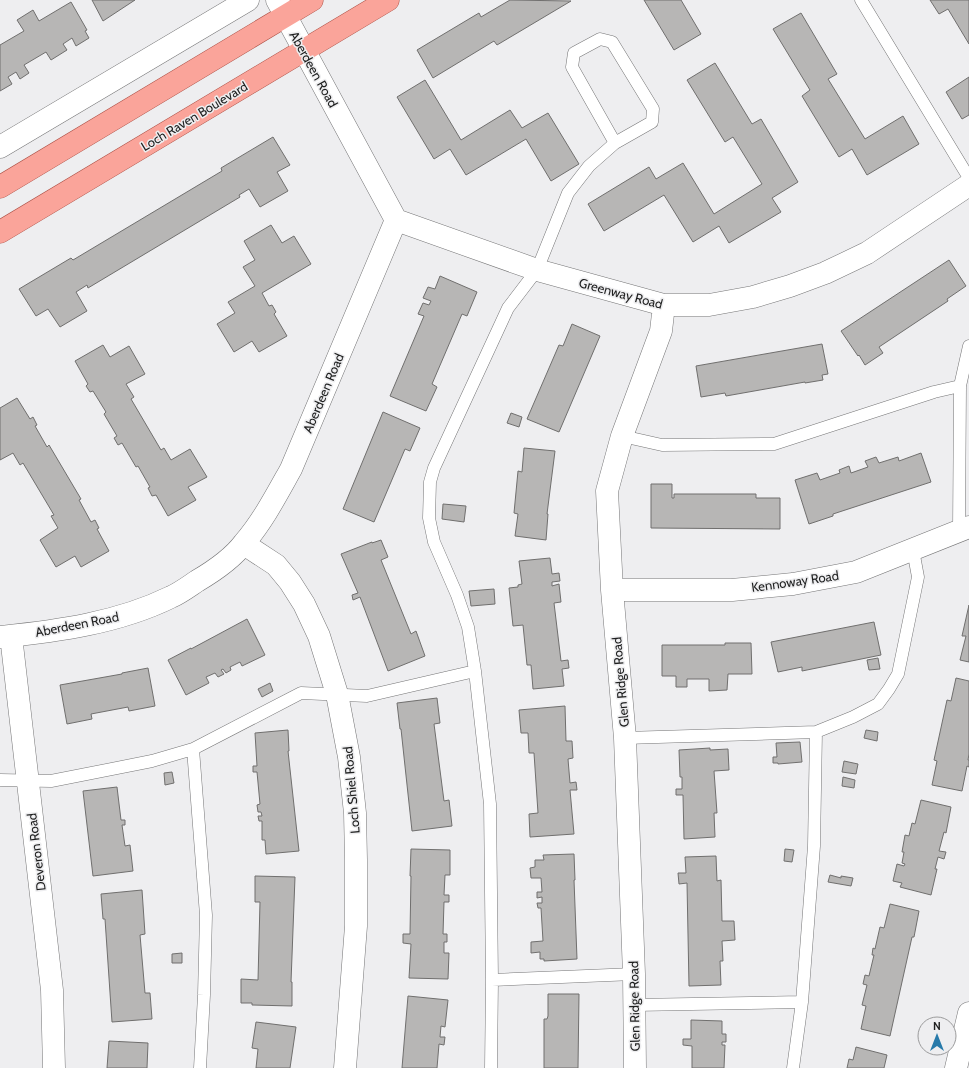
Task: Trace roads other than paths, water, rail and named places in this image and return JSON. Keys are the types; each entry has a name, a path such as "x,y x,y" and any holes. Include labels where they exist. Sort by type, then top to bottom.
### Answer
{"main road":[{"path":"0,187 281,8 312,0"},
{"name":"Loch Raven Boulevard","path":"0,232 388,0"}],"street":[{"path":"0,147 248,0"},
{"name":"Aberdeen Road","path":"5,636 86,625 143,609 172,597 226,562 244,544 275,498 291,469 396,220 281,8"},
{"name":"Greenway Road","path":"396,220 537,270 664,305 709,305 753,297 790,286 825,273 866,253 969,185"},
{"name":"Glen Ridge Road","path":"635,1068 634,974 625,738 612,590 607,491 622,436 661,331 664,305"},
{"name":"Kennoway Road","path":"612,590 732,590 793,584 856,572 964,529"},
{"name":"Loch Shiel Road","path":"244,544 276,565 290,582 304,604 319,636 338,694 349,757 355,813 356,860 356,926 345,1068"},
{"name":"Deveron Road","path":"5,636 28,780 52,990 54,1068"},
{"path":"956,1068 969,1013"}],"lane":[{"path":"861,0 969,178"},
{"path":"491,1068 492,980 490,804 475,671 468,627 457,595 434,542 429,518 430,482 434,468 508,308 537,270 568,193 589,166 615,143 652,122 653,109 612,42 600,39 574,53 572,67 615,143"},
{"path":"964,529 960,386 969,346"},
{"path":"622,436 662,445 774,444 934,392 960,386"},
{"path":"625,738 816,732 853,717 878,704 898,674 918,577 913,550"},
{"path":"0,780 51,781 152,761 193,749 301,693 367,696 475,671"},
{"path":"793,1068 802,1002 814,846 816,732"},
{"path":"193,749 206,915 200,1068"},
{"path":"492,980 634,974"},
{"path":"634,1005 802,1002"}]}
